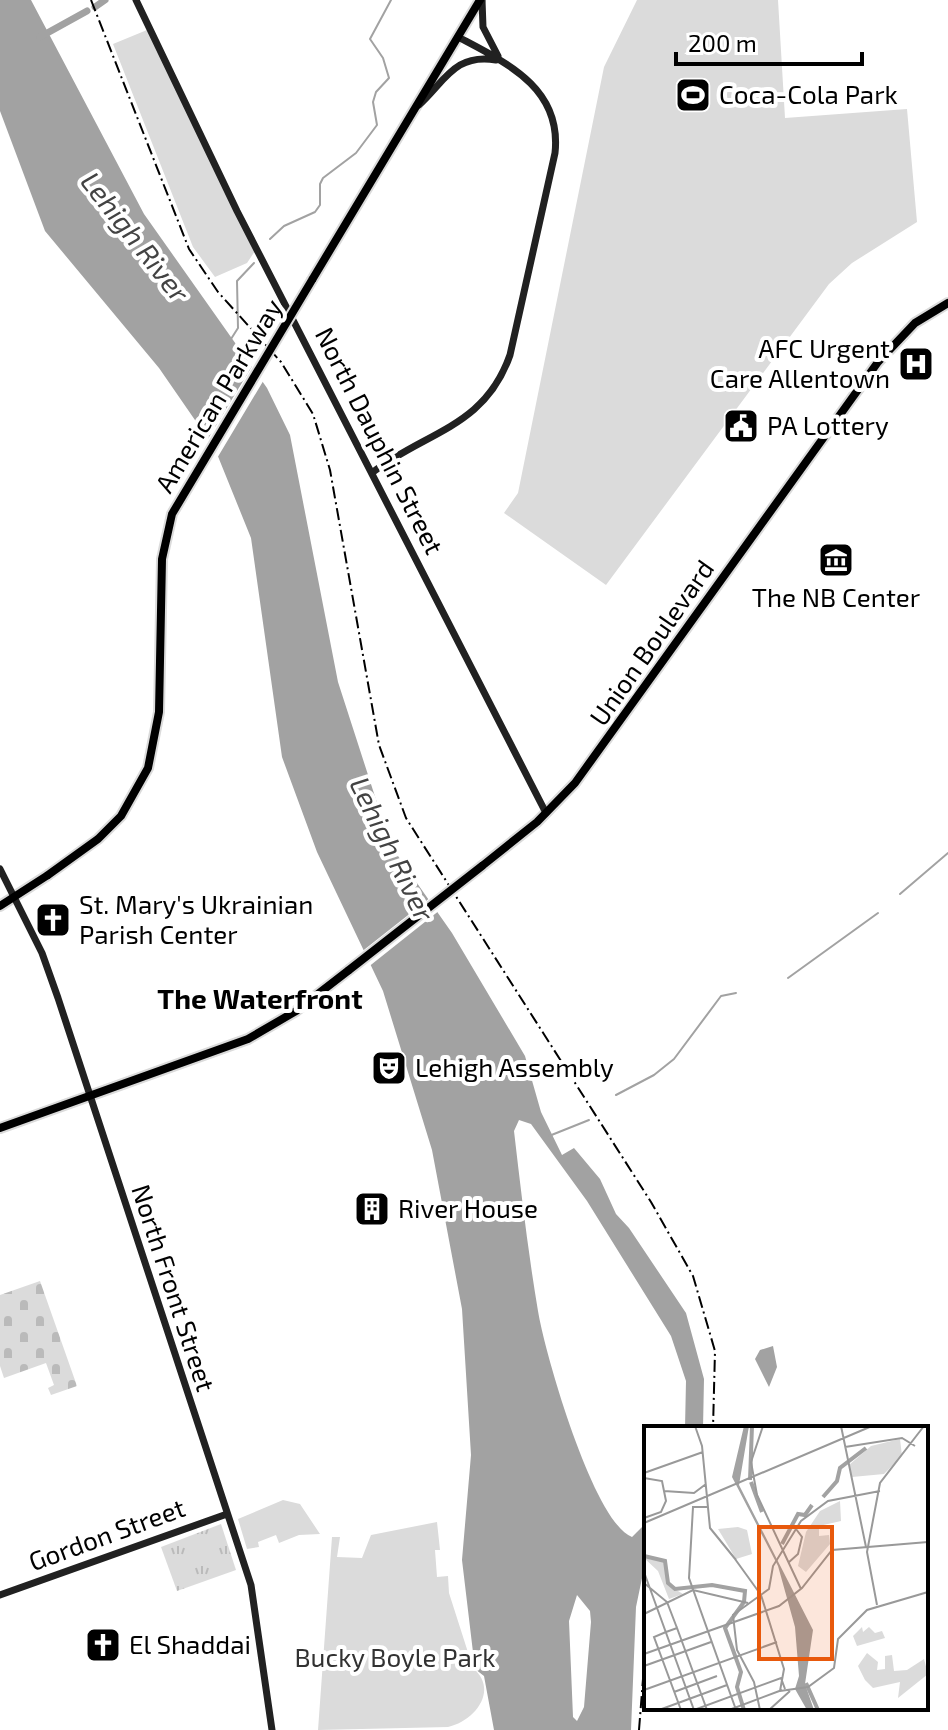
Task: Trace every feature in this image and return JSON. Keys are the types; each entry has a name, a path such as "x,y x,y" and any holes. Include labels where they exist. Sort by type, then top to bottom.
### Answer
{"main road":[{"name":"American Parkway","path":"14,897 98,839 121,816 148,768 159,712 162,559 172,514 481,0"},
{"name":"Union Boulevard","path":"0,1128 258,1034 296,1011 546,813 610,738 882,357 915,323 948,303"},
{"path":"0,906 14,897"}],"street":[{"name":"North Dauphin Street","path":"136,0 237,211 546,813"},
{"path":"481,0 485,36 502,61"},
{"path":"373,472 466,419 498,385 510,355 556,139 553,119 541,93 522,73 458,37"},
{"path":"411,112 449,71 462,62 477,58 502,61"},
{"name":"North Front Street","path":"0,869 46,964 251,1585 272,1730"},
{"name":"Gordon Street","path":"0,1595 227,1514"}],"green space":[{"name":"Coca-Cola Park","path":"637,0 778,0 785,118 907,109 917,222 852,263 829,284 606,585 504,513 518,493 604,67"},
{"path":"147,30 255,251 247,263 215,277 193,247 113,44"},
{"path":"40,1281 77,1386 51,1395 48,1388 54,1385 46,1363 4,1378 0,1366 0,1295"},
{"path":"283,1500 300,1504 320,1534 299,1535 279,1543 276,1535 258,1542 259,1547 247,1549 238,1519"},
{"name":"Bucky Boyle Park","path":"437,1522 440,1550 435,1550 437,1577 448,1576 449,1593 473,1668 484,1686 480,1704 467,1718 448,1727 318,1730 332,1537 340,1537 337,1557 362,1558 371,1535"},
{"path":"221,1524 236,1570 177,1591 161,1547"}],"water":[{"name":"Lehigh River","path":"0,0 31,0 144,214 267,388 290,435 338,682 391,846 452,933 525,1056 541,1112 562,1155 574,1148 600,1179 616,1214 629,1228 686,1313 704,1379 703,1426 685,1426 686,1381 671,1336 587,1201 531,1124 519,1120 514,1131 531,1266 542,1332 561,1398 587,1471 617,1525 632,1537 644,1525 644,1569 636,1607 631,1730 494,1730 484,1676 475,1669 462,1560 471,1455 462,1309 432,1150 383,991 317,852 282,757 251,538 215,449 159,368 45,231 0,111","holes":["577,1595 590,1611 584,1707 577,1721 573,1717 569,1621"]},
{"path":"773,1346 777,1367 769,1387 755,1359 760,1350"}],"pier":[{"path":"254,363 265,378 216,460 206,442"},
{"path":"431,897 440,910 367,968 360,953"}],"waterway":[{"path":"95,7 105,0"},
{"path":"270,239 284,226 315,212 320,205 323,178 356,153 377,125 373,102 376,92 389,78 383,58 370,39 391,0"},
{"path":"40,37 87,11"},
{"path":"231,339 238,328 237,281 254,263"},
{"path":"900,894 948,853"},
{"path":"788,978 878,913"},
{"path":"616,1095 654,1075 674,1059 721,996 736,993"},
{"path":"549,1136 589,1120"}],"railway":[{"path":"91,0 189,249 218,292 281,362 313,414 330,470 379,745 406,818 651,1202 693,1276 715,1351 713,1426"},
{"path":"639,1730 644,1666"}],"place":[{"name":"Coca-Cola Park","path":"693,95"},
{"name":"AFC Urgent Care Allentown","path":"916,364"},
{"name":"PA Lottery","path":"741,426"},
{"name":"The NB Center","path":"836,560"},
{"name":"St. Mary's Ukrainian Parish Center","path":"53,920"},
{"name":"Lehigh Assembly","path":"389,1068"},
{"name":"River House","path":"372,1209"},
{"name":"El Shaddai","path":"103,1645"}],"district":[{"name":"The Waterfront","path":"260,999"}]}
